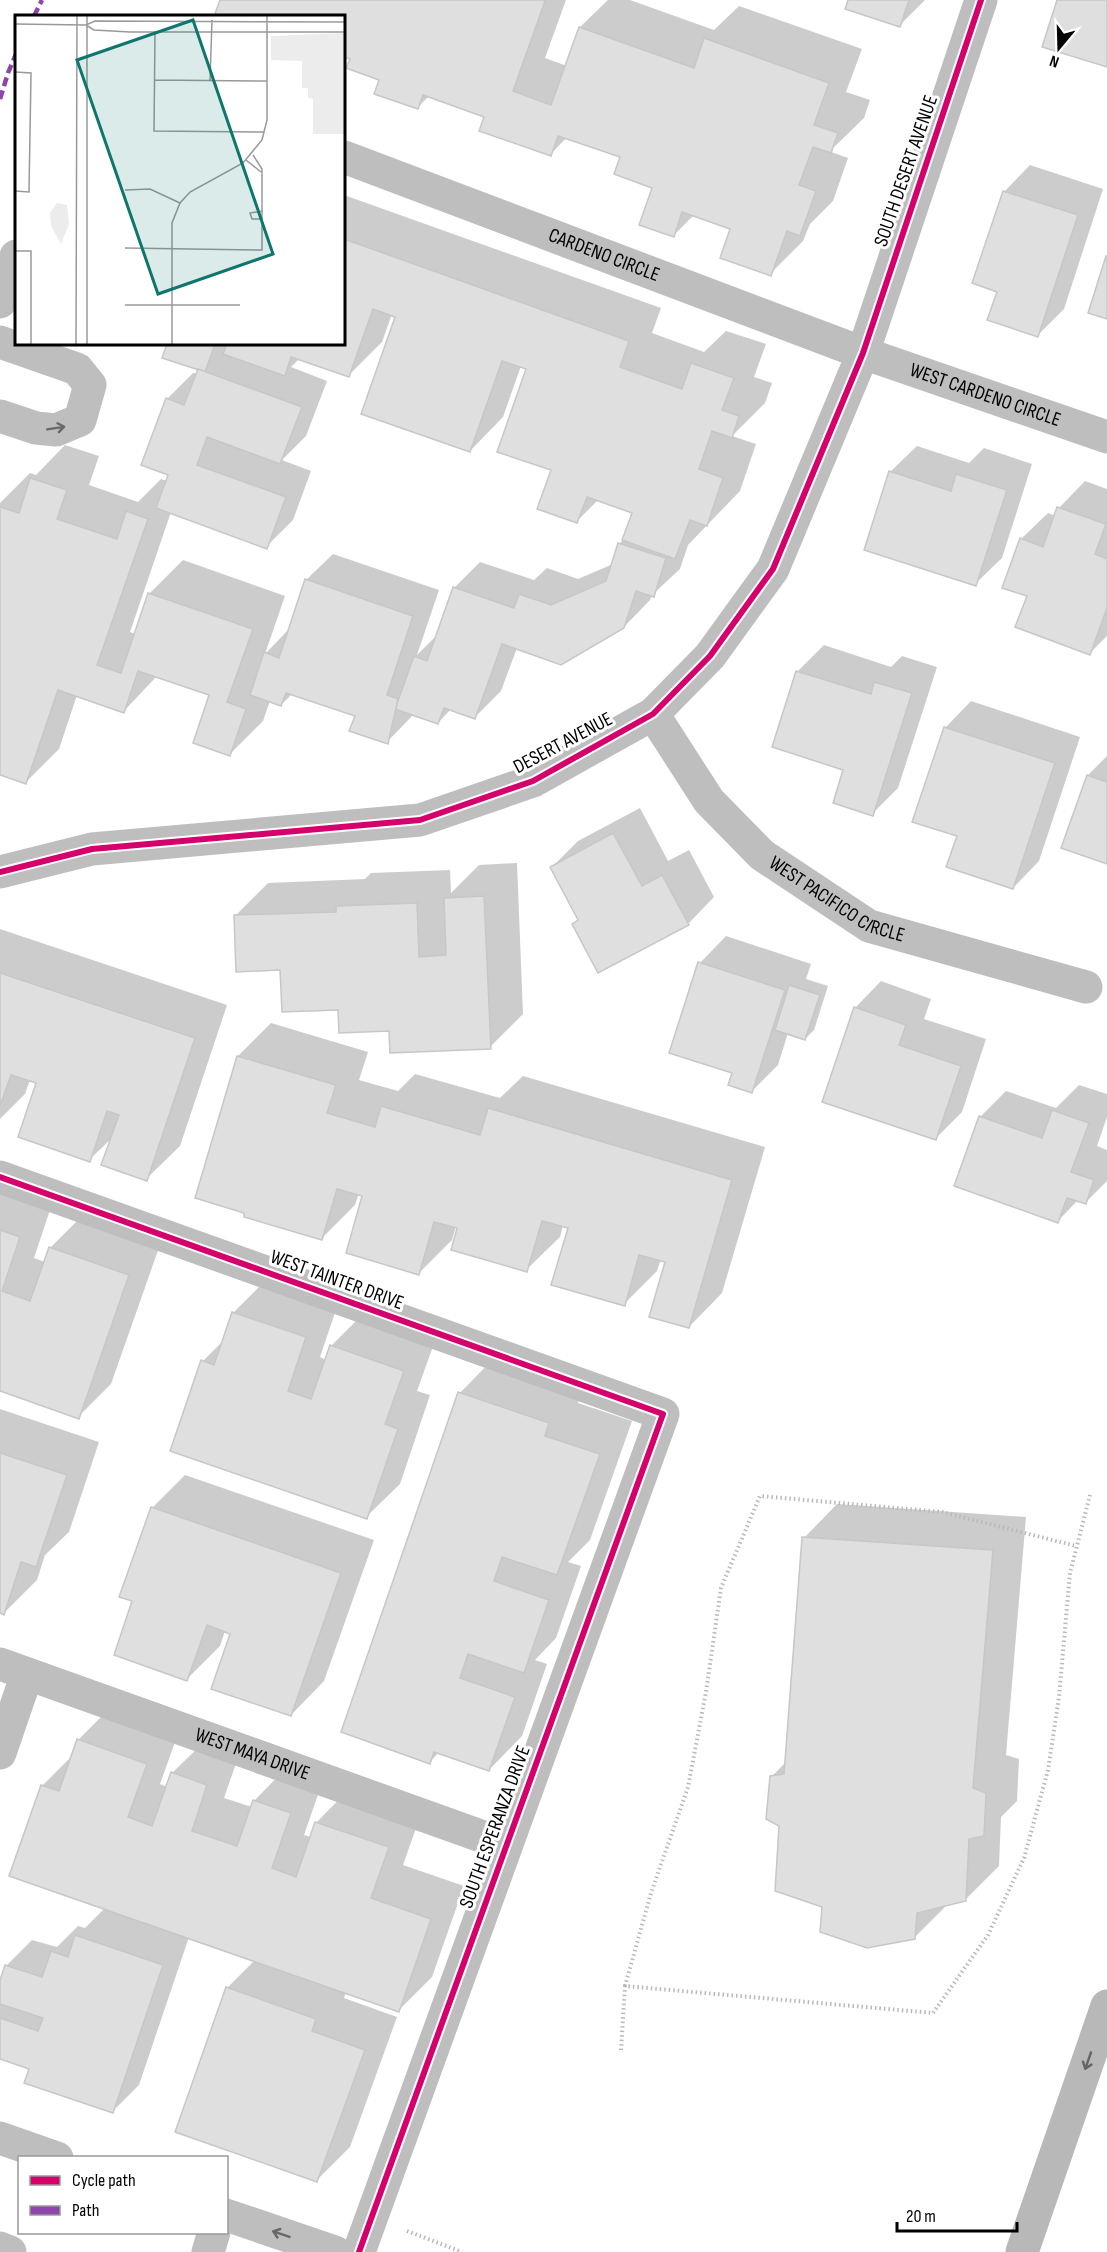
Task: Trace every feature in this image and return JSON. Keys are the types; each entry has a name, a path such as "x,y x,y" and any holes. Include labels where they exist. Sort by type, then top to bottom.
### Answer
{"main road":[{"path":"1022,2252 1107,2006"}],"street":[{"name":"SOUTH DESERT AVENUE","path":"862,353 981,0"},
{"name":"CARDENO CIRCLE","path":"345,157 862,353"},
{"path":"0,302 15,259"},
{"path":"0,342 77,369 90,385 80,420 56,430 36,428 0,416"},
{"name":"WEST CARDENO CIRCLE","path":"862,353 1107,437"},
{"name":"DESERT AVENUE","path":"0,872 92,849 420,820 533,781 652,714 710,656 773,569 862,353"},
{"name":"WEST PACIFICO CIRCLE","path":"652,714 709,801 762,855 869,926 1086,987"},
{"name":"WEST TAINTER DRIVE","path":"0,1178 663,1413"},
{"name":"SOUTH ESPERANZA DRIVE","path":"359,2252 663,1413"},
{"path":"0,1753 14,1669"},
{"name":"WEST MAYA DRIVE","path":"14,1669 506,1845"},
{"path":"0,2138 54,2156"},
{"path":"228,2216 335,2252"},
{"path":"208,2252 213,2234"},
{"path":"0,2248 10,2252"}],"path":[{"path":"625,1986 933,2013 988,1935 1024,1858 1048,1770 1059,1697 1070,1573 1090,1494"},
{"path":"621,2050 625,1986 651,1893 688,1787 706,1692 721,1588 760,1496 942,1512 1076,1546"},
{"path":"406,2231 462,2252"}],"building":[{"path":"220,0 543,0 545,1 513,91 551,105 579,27 694,68 704,38 829,83 814,125 838,133 831,153 813,147 799,185 816,191 800,236 787,231 771,276 720,258 730,229 682,212 674,237 639,225 652,188 614,174 620,157 558,136 551,156 479,131 484,117 423,95 418,109 374,94 379,80 346,68 350,59 345,57 345,15 214,15"},
{"path":"848,0 909,0 900,27 845,9"},
{"path":"1057,0 1107,0 1107,67 1042,47"},
{"path":"1003,191 1078,215 1038,337 987,320 997,292 972,283"},
{"path":"345,239 629,341 620,367 682,389 691,363 734,378 722,410 739,416 732,438 712,431 699,469 723,478 707,526 690,520 675,559 622,540 632,513 587,497 577,523 537,509 551,470 497,452 526,369 502,361 470,452 361,414 395,317 373,309 349,377 291,357 285,376 223,354 227,345 345,345"},
{"path":"1107,256 1107,319 1088,313"},
{"path":"167,345 215,345 205,372 162,358"},
{"path":"198,369 302,407 280,464 207,437 197,465 286,497 267,549 156,508 168,475 141,465 166,398 184,405"},
{"path":"889,471 951,491 956,474 1007,490 976,586 864,550"},
{"path":"30,478 67,490 57,519 117,539 126,511 148,519 97,665 121,673 148,593 253,629 227,702 246,709 230,756 193,743 209,695 138,671 124,713 58,690 26,784 0,775 0,507 19,513"},
{"path":"1057,507 1106,524 1095,554 1107,559 1107,608 1090,655 1015,627 1027,596 1002,588 1020,538 1043,547"},
{"path":"618,543 666,558 654,597 636,591 624,628 561,665 502,644 475,719 444,708 438,724 395,709 414,656 427,661 453,587 514,608 519,594 551,605 606,581"},
{"path":"305,579 413,616 387,695 398,699 388,744 349,731 355,716 286,693 281,706 250,695 264,652 279,658"},
{"path":"796,671 871,694 874,682 912,693 873,816 833,803 843,770 772,747"},
{"path":"944,727 1055,763 1013,889 946,867 957,836 912,822"},
{"path":"1087,775 1107,782 1107,864 1061,848"},
{"path":"613,833 642,886 662,875 689,925 598,973 572,924 578,920 550,867"},
{"path":"484,896 491,1049 390,1053 389,1031 339,1033 338,1010 282,1012 280,970 236,972 234,915 336,912 336,906 417,903 419,957 446,955 444,898"},
{"path":"698,962 785,990 752,1093 728,1085 732,1073 669,1053"},
{"path":"0,973 195,1038 147,1181 101,1165 119,1115 107,1111 90,1162 18,1137 36,1083 11,1075 0,1106"},
{"path":"789,985 820,995 805,1040 775,1030"},
{"path":"854,1007 906,1025 899,1045 961,1066 936,1140 822,1102"},
{"path":"237,1056 336,1085 327,1113 375,1127 381,1106 480,1135 488,1108 732,1180 689,1328 649,1317 665,1262 639,1255 625,1306 551,1285 568,1228 542,1221 527,1272 451,1250 457,1228 434,1222 419,1275 346,1253 362,1196 337,1189 322,1240 244,1217 244,1213 195,1198"},
{"path":"1052,1110 1089,1123 1071,1172 1094,1180 1086,1204 1067,1198 1058,1223 954,1186 979,1116 1042,1138"},
{"path":"0,1230 20,1237 2,1291 30,1301 49,1247 129,1275 79,1419 0,1391"},
{"path":"232,1312 306,1337 288,1391 311,1399 330,1345 404,1371 385,1424 398,1429 367,1519 170,1451 201,1360 214,1365"},
{"path":"458,1392 549,1423 545,1436 600,1454 557,1575 502,1557 494,1581 549,1600 524,1673 468,1654 460,1678 515,1697 489,1771 434,1752 430,1764 341,1732"},
{"path":"0,1453 67,1475 36,1567 21,1562 4,1615 0,1613"},
{"path":"151,1507 341,1573 291,1716 211,1689 230,1634 207,1625 187,1681 114,1655 132,1601 119,1597"},
{"path":"802,1537 993,1550 973,1788 986,1793 984,1836 969,1839 966,1901 917,1913 915,1939 867,1948 820,1932 822,1907 775,1891 779,1826 766,1819 770,1776 784,1774"},
{"path":"77,1739 147,1764 128,1817 152,1826 171,1772 207,1785 192,1831 237,1846 253,1800 291,1813 272,1868 296,1877 315,1822 389,1847 371,1898 431,1919 399,2012 9,1876 41,1785 59,1791"},
{"path":"75,1935 163,1965 113,2113 24,2083 29,2069 0,2059 0,2018 38,2031 43,2018 0,2004 0,1980 5,1965 42,1977 51,1951 68,1957"},
{"path":"226,1987 316,2019 312,2031 365,2050 317,2182 175,2132"}],"marked path":[{"path":"34,15 42,0"},
{"path":"0,99 15,56"}],"cycle path":[{"path":"0,872 92,849 420,820 533,781 653,714 710,656 773,569 863,353 981,0"},
{"path":"0,1177 663,1414 359,2252"}]}
